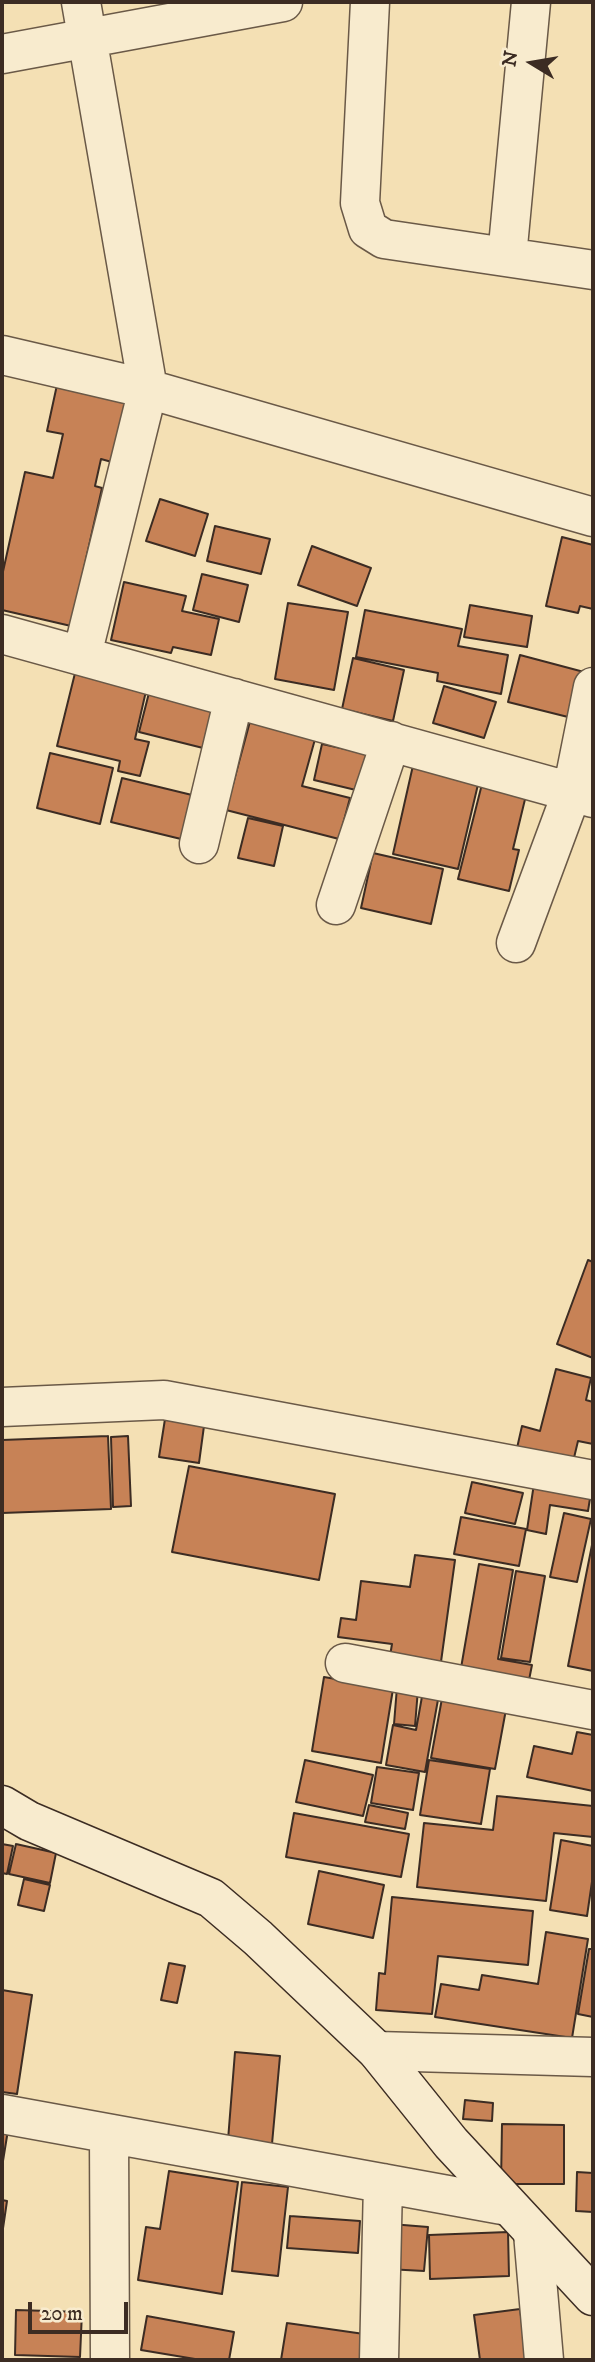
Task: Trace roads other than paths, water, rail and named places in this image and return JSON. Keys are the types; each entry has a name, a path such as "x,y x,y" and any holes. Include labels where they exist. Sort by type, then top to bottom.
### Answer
{"street":[{"path":"2,54 85,20 283,2"},
{"path":"370,2 360,203 368,229 384,239 593,270"},
{"path":"507,257 531,2"},
{"path":"82,655 148,389 85,20"},
{"path":"2,355 148,389 593,517"},
{"path":"2,634 583,795"},
{"path":"516,943 583,795 593,687"},
{"path":"199,844 234,698"},
{"path":"336,905 391,741"},
{"path":"2,1407 164,1400 593,1480"},
{"path":"345,1663 593,1710"},
{"path":"2,1805 29,1821 211,1898 258,1938 377,2051 451,2143 593,2296"},
{"path":"377,2051 593,2057"},
{"path":"2,2114 383,2183 521,2219"},
{"path":"109,2134 110,2360"},
{"path":"379,2360 383,2183"},
{"path":"521,2219 544,2360"}]}
